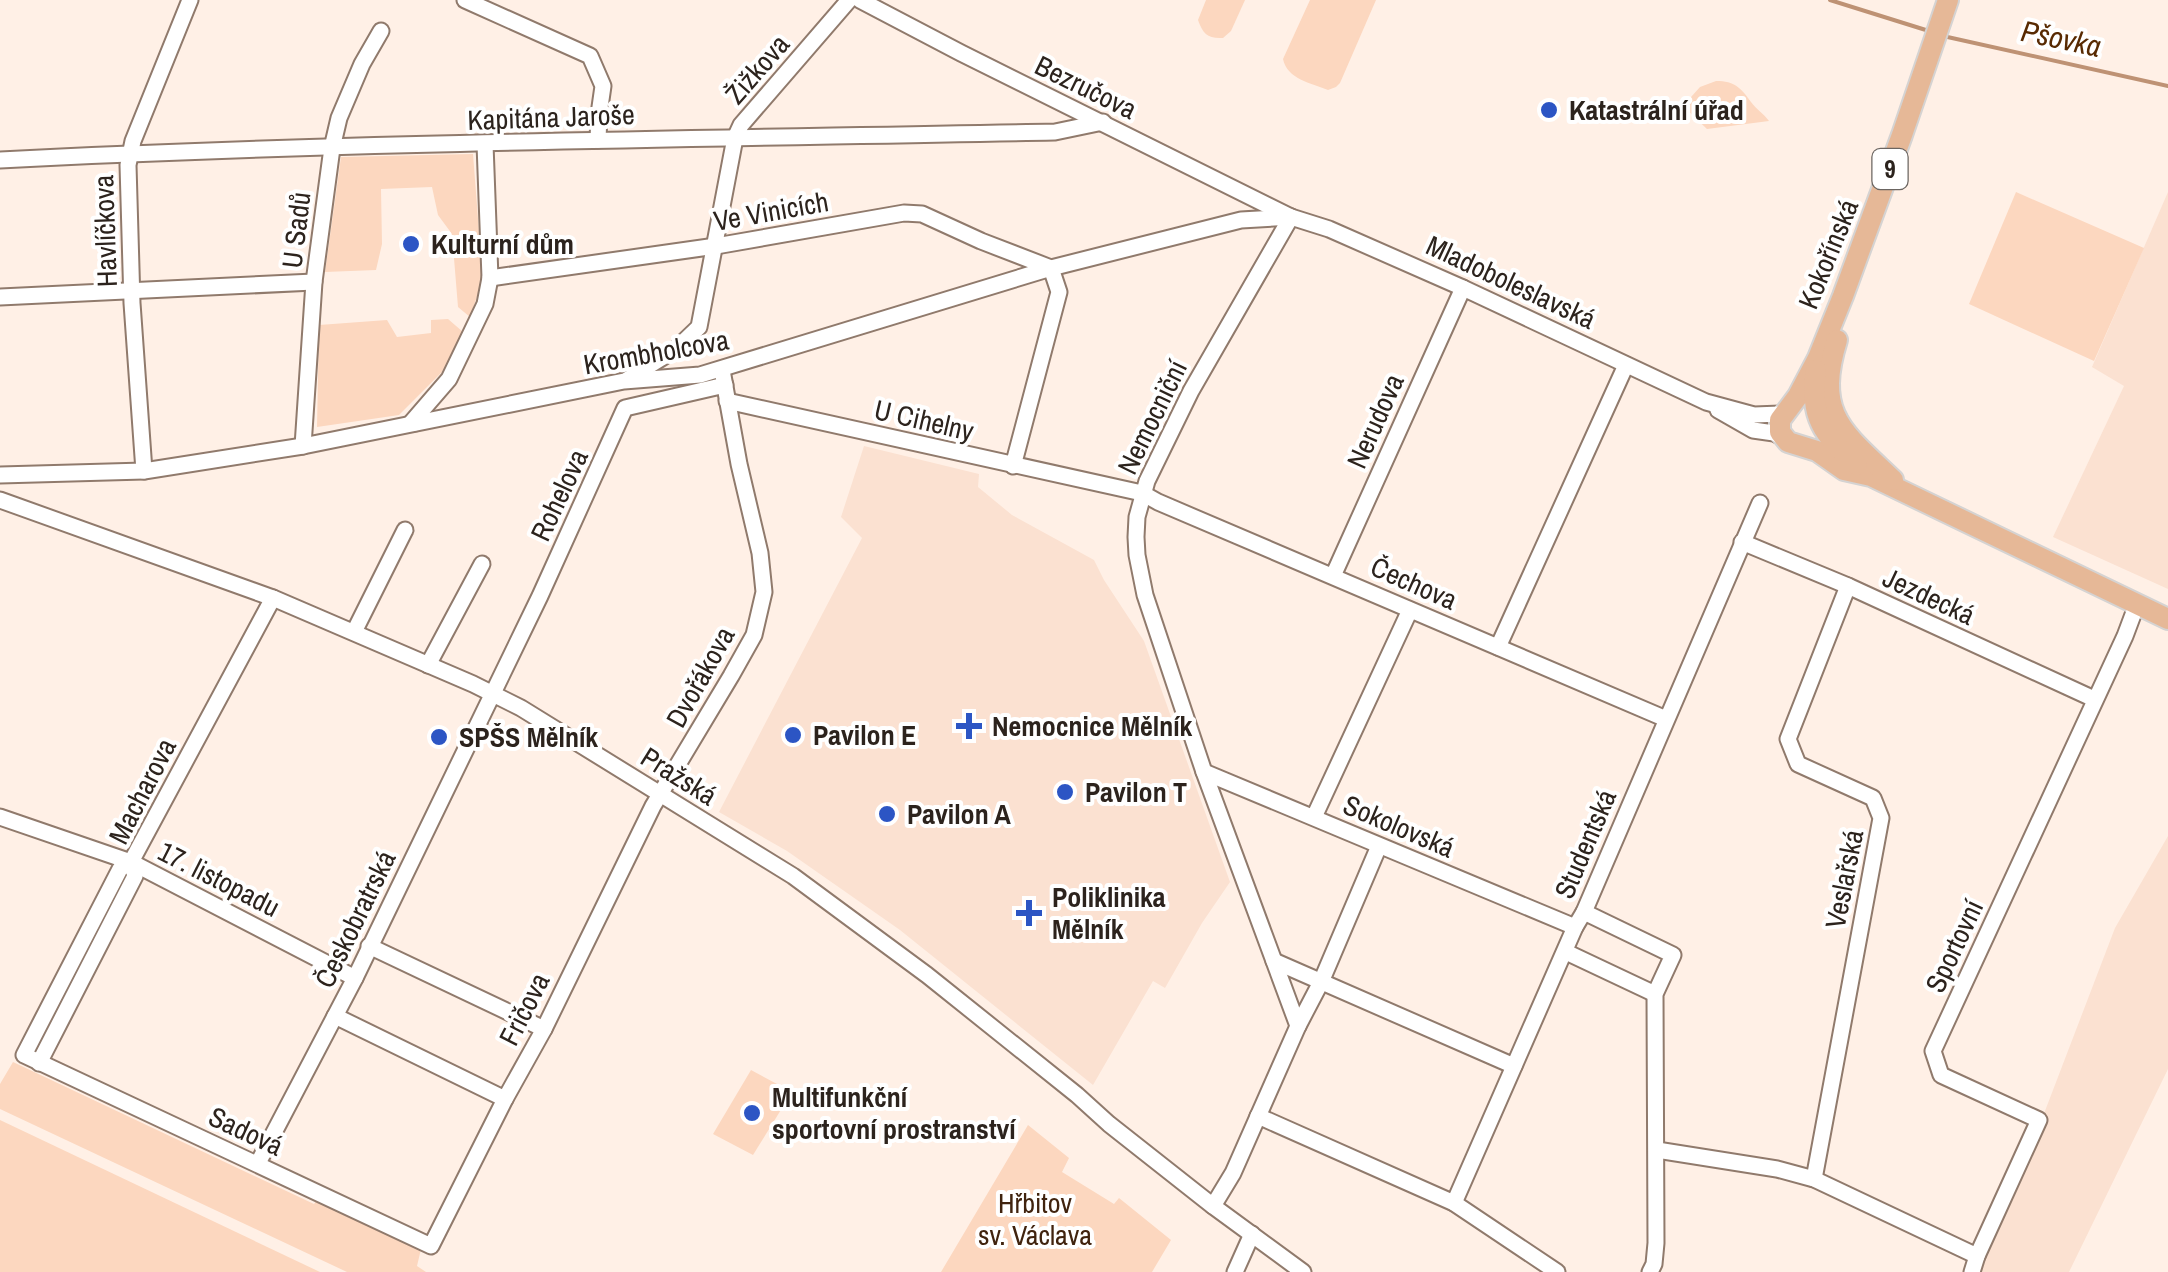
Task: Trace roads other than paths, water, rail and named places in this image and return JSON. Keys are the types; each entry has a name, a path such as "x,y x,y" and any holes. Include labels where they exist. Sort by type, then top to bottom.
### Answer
{"main road":[{"name":"Kokořínská","path":"1784,411 1798,396 1818,358 1844,296 1946,7"},
{"name":"9","path":"1844,296 1840,332 1830,364 1831,407 1850,441 1909,496"},
{"name":"Kokořínská","path":"1818,358 1814,391 1818,418"},
{"name":"Mladoboleslavská","path":"1784,411 1805,405 1841,452 1871,476 2168,619"},
{"path":"1784,411 1779,426 1792,442 1813,441 1820,430 1818,418"},
{"name":"Mladoboleslavská","path":"1792,442 1818,451 1844,470 1871,476"}],"street":[{"name":"Havlíčkova","path":"144,471 128,165 190,0"},
{"path":"465,0 590,56 603,86 598,140"},
{"name":"Žižkova","path":"624,382 676,349 699,327 734,138 849,0"},
{"name":"Bezručova","path":"860,0 1291,216"},
{"name":"U Sadů","path":"303,446 314,282 332,148 339,118 380,31"},
{"name":"Kapitána Jaroše","path":"0,160 598,140 1055,132 1103,122"},
{"path":"415,423 411,423 449,379 484,304 490,278 485,144"},
{"name":"Ve Vinicích","path":"490,278 904,214 922,214 1051,268"},
{"name":"Krombholcova","path":"6,503 8,475 144,471 303,446 624,382 700,376 724,386 1051,268 1241,220 1291,216"},
{"name":"Mladoboleslavská","path":"1291,216 1463,288 1706,402 1753,430 1774,433 1792,442"},
{"name":"Nemocniční","path":"1291,216 1191,391 1142,493 1136,537 1145,595 1204,772 1298,1026"},
{"path":"1012,466 1058,292 1051,268"},
{"path":"0,297 314,282"},
{"name":"Nerudova","path":"1333,576 1463,288"},
{"path":"1498,647 1626,364"},
{"name":"U Cihelny","path":"724,386 1012,466 1142,493"},
{"name":"Rohelova","path":"493,694 625,408 724,386"},
{"name":"Dvořákova","path":"660,794 754,635 764,592 760,552 724,386"},
{"name":"Mladoboleslavská","path":"1706,402 1754,415 1784,411"},
{"name":"Čechova","path":"1142,493 1666,719"},
{"name":"Pražská","path":"6,503 273,598 521,708 794,876 927,974 1214,1206 1303,1272"},
{"name":"Studentská","path":"1454,1203 1760,503"},
{"path":"354,632 405,530"},
{"name":"Jezdecká","path":"1742,542 2094,699"},
{"path":"428,666 482,564"},
{"name":"Veslařská","path":"1814,1179 1881,818 1873,798 1798,764 1788,739 1848,586"},
{"name":"Macharova","path":"31,1059 134,876 131,862 273,598"},
{"name":"Sportovní","path":"1657,1150 1777,1169 1814,1179 1975,1264 2039,1120 1941,1074 1933,1051 2137,604"},
{"path":"1314,818 1410,610"},
{"name":"Českobratrská","path":"258,1163 493,694"},
{"name":"Sokolovská","path":"1204,772 1574,927"},
{"name":"Fričova","path":"431,1246 660,794"},
{"name":"17. listopadu","path":"0,817 131,862 354,978"},
{"path":"1214,1206 1322,982 1379,846"},
{"path":"1584,912 1672,956 1655,994 1656,1243 1650,1272"},
{"path":"369,946 544,1028"},
{"path":"1566,952 1655,994"},
{"path":"1274,961 1514,1066"},
{"path":"335,1016 504,1098"},
{"name":"Sadová","path":"31,1059 431,1246"},
{"path":"1258,1116 1454,1203 1557,1272"},
{"path":"1235,1272 1252,1234"}],"waterway":[{"name":"Pšovka","path":"1830,0 1929,31"},
{"name":"Pšovka","path":"1943,36 2168,86"}],"place":[{"name":"Katastrální úřad","path":"1549,110"},
{"name":"Kulturní dům","path":"411,244"},
{"name":"Nemocnice Mělník","path":"969,726"},
{"name":"Pavilon E","path":"793,735"},
{"name":"SPŠS Mělník","path":"439,737"},
{"name":"Pavilon T","path":"1065,792"},
{"name":"Pavilon A","path":"887,814"},
{"name":"Poliklinika Mělník","path":"1029,913"},
{"name":"Multifunkční sportovní prostranství","path":"752,1113"}],"park label":[{"name":"Hřbitov sv. Václava","path":"1035,1219"}]}
